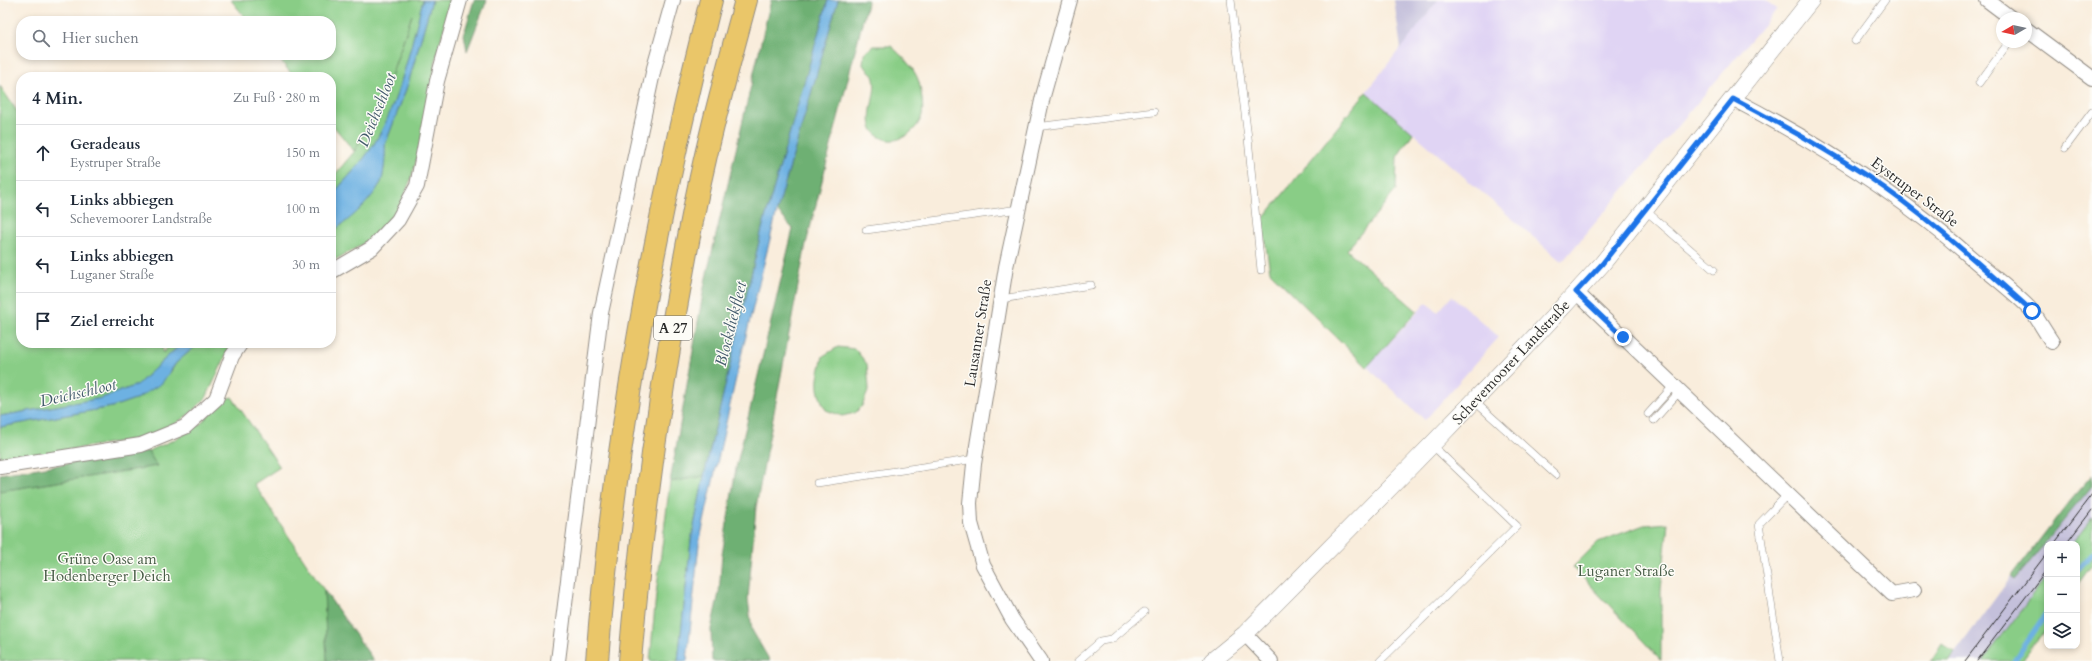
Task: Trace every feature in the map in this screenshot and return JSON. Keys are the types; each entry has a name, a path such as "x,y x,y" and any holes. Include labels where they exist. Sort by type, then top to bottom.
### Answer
{"highway":[{"name":"A 27","path":"597,661 617,473 638,334 683,109 711,0"},
{"name":"A 27","path":"630,661 649,475 689,234 715,117 746,0"}],"street":[{"path":"336,269 372,248 398,220 417,186 437,81 460,0"},
{"path":"558,661 601,313 654,68 673,0"},
{"name":"Lausanner Straße","path":"1041,661 1012,619 983,565 971,523 970,503 975,459 1001,299 1043,96 1070,0"},
{"name":"Schevemoorer Landstraße","path":"1212,661 1245,634 1433,446 1576,292 1645,210 1811,0"},
{"path":"1987,0 2003,12"},
{"path":"2032,33 2092,78"},
{"name":"Eystruper Straße","path":"1733,99 1789,128 1868,177 1912,210 1958,246 2032,311 2052,342"},
{"path":"1576,292 1892,594 1914,590"},
{"path":"0,467 141,445 185,427 216,398 232,356 238,348"},
{"path":"1245,634 1271,661"}],"lane":[{"path":"1231,0 1248,138 1261,270"},
{"path":"1855,41 1885,0"},
{"path":"1979,83 2005,48"},
{"path":"1036,127 1154,112"},
{"path":"2065,148 2092,112"},
{"path":"866,230 1019,209"},
{"path":"1645,210 1714,270"},
{"path":"1001,299 1091,285"},
{"path":"1648,414 1677,388"},
{"path":"1654,420 1677,388"},
{"path":"1474,401 1556,475"},
{"path":"1380,661 1517,526 1433,446"},
{"path":"817,483 975,459"},
{"path":"1780,661 1760,524 1788,494"},
{"path":"1078,661 1102,641 1112,639 1144,612"}],"shaded area":[{"path":"1394,0 1438,0 1401,49"},
{"path":"1438,0 1765,0 1777,9 1562,262 1366,92"},
{"path":"1452,296 1499,337 1425,420 1367,367 1426,303 1438,312"},
{"path":"2092,486 2092,518 2074,541 2047,541"},
{"path":"2044,545 2044,580 1983,661 1949,661 2011,577 2015,580"}],"green space":[{"path":"231,0 423,0 409,55 391,111 374,144 354,171 336,191 336,173 354,152 381,106 412,15 381,105 354,151 336,129 336,72 290,72 280,60 336,60 336,16 244,16"},
{"path":"432,0 453,0 438,50 414,170 405,194 395,214 382,230 364,243 336,259 336,229 358,211 375,191 383,177 385,145 408,84"},
{"path":"474,0 487,0 467,51 464,34"},
{"path":"771,0 828,0 762,229 704,476 670,482 705,282"},
{"path":"838,0 868,0 806,244 756,507 748,599 752,630 770,661 712,661 711,629 719,593 722,555 736,468 793,229 777,211"},
{"path":"874,46 891,46 911,67 920,85 923,108 919,122 909,134 896,140 881,138 871,127 870,113 875,82 873,76 863,65 864,53"},
{"path":"0,86 16,110 16,348 162,348 163,353 167,348 177,348 137,385 102,398 0,416"},
{"path":"1366,92 1413,133 1397,157 1396,190 1347,250 1417,311 1367,367 1270,272 1262,220"},
{"path":"838,347 855,349 867,364 869,389 862,406 855,413 842,416 826,410 818,390 819,371 823,356"},
{"path":"193,348 230,348 206,398 192,412 171,427 142,438 0,461 0,427 112,407 138,398 170,373 176,363"},
{"name":"Grüne Oase am Hodenberger Deich","path":"232,397 280,467 254,484 324,590 327,661 0,661 0,491 156,466 148,451 161,446 194,428 204,421 223,401"},
{"path":"148,451 157,466 0,491 0,474"},
{"path":"2092,475 2092,486 2047,541 2044,541 2044,545 2015,580 2011,577 2070,500"},
{"path":"704,476 691,541 678,661 650,661 656,594 670,482"},
{"path":"2092,518 2092,565 2080,581 2080,541 2074,541"},
{"name":"Luganer Straße","path":"1668,523 1661,590 1661,660 1573,567 1598,542 1644,525"},
{"path":"2044,580 2044,631 2022,661 1983,661"},
{"path":"324,590 374,661 327,661"},
{"path":"1942,643 1955,652 1949,661 1931,661"}],"water":[{"path":"423,0 432,0 408,84 385,145 383,177 370,198 345,223 336,229 336,191 364,158 383,128 391,111 409,55"},
{"path":"828,0 838,0 777,211 740,360 699,544 687,661 678,661 691,541 704,476 762,229"},
{"path":"177,348 193,348 176,363 162,383 138,398 112,407 0,427 0,416 102,398 137,385"}],"waterway":[{"path":"2080,567 2092,553"},
{"path":"2014,661 2044,617"}],"tram line":[{"path":"2056,541 2092,494"},
{"path":"2068,541 2092,510"},
{"path":"1965,661 2044,557"},
{"path":"1977,661 2044,573"}],"route":[{"path":"1623,337 1576,292 1602,264 1733,99 1789,128 1868,177 1958,246 2032,311"}],"water label":[{"name":"Deichschloot","path":"377,110"},
{"name":"Blockdiekfleet","path":"731,324"},
{"name":"Deichschloot","path":"78,393"}]}
